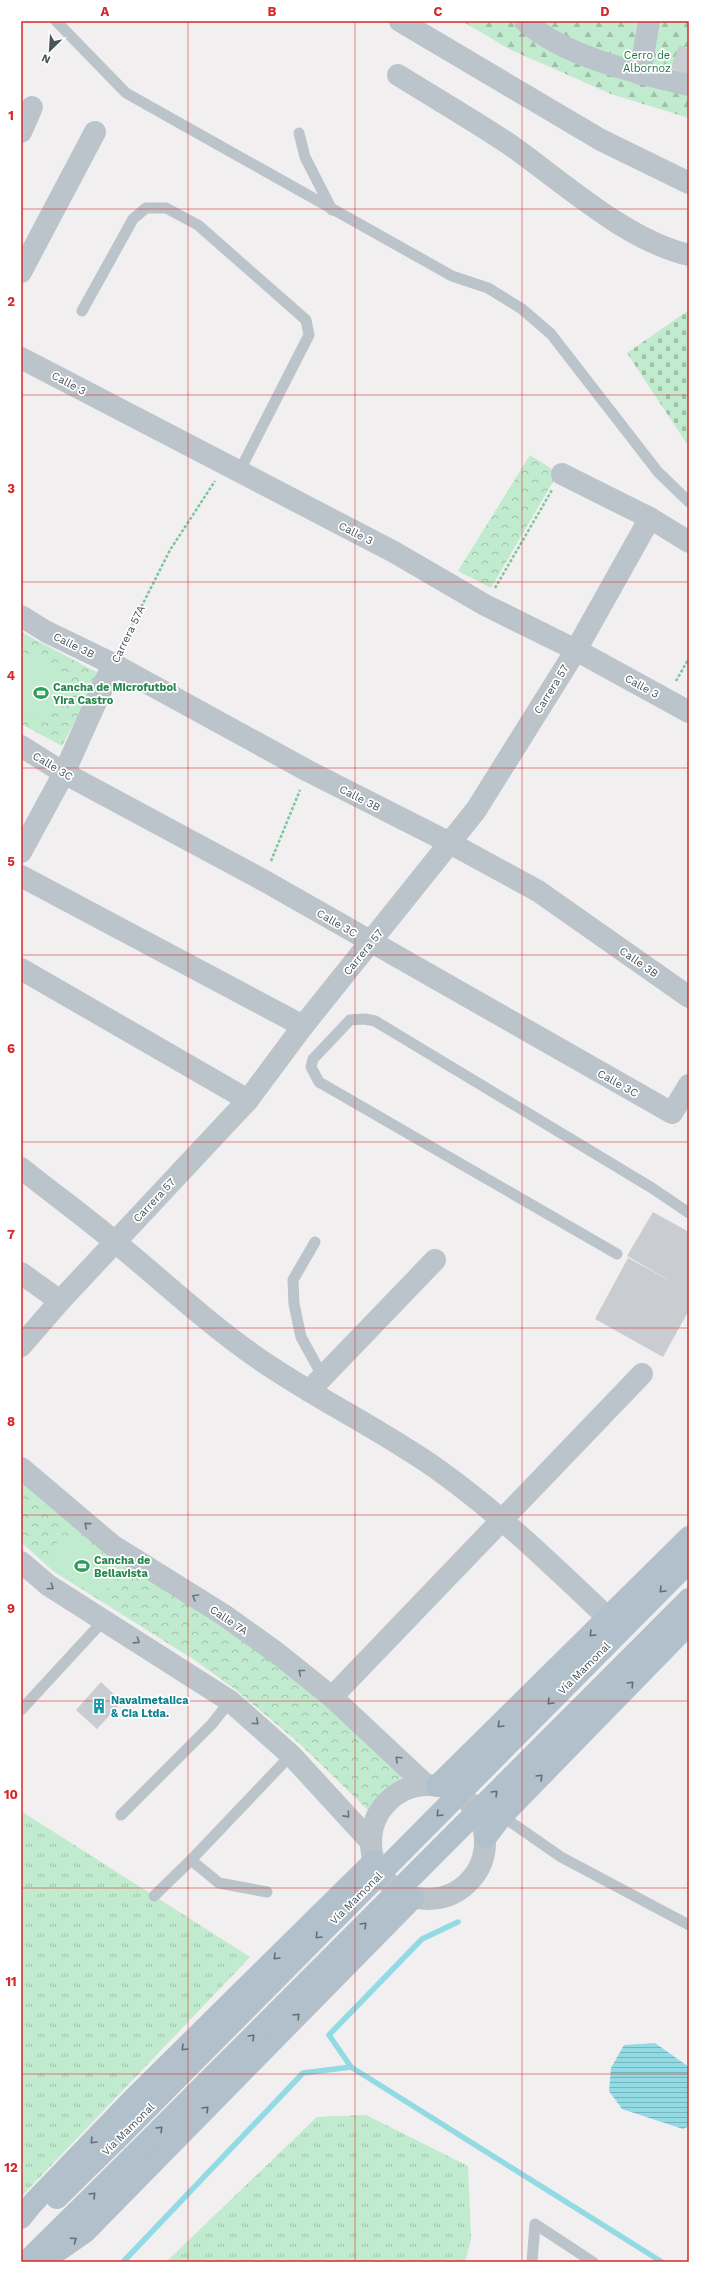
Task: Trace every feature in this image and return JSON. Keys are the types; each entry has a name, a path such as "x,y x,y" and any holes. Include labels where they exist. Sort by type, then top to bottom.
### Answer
{"main road":[{"path":"432,1786 608,1618 689,1537"},
{"name":"Vía Mamonal","path":"21,2233 116,2140 689,1562"},
{"name":"Vía Mamonal","path":"26,2262 689,1599"},
{"path":"486,1837 502,1816 689,1624"},
{"path":"21,2218 33,2203 372,1851"},
{"path":"42,2262 85,2232 413,1898"}],"street":[{"path":"400,21 601,140 689,184"},
{"path":"525,21 566,48 640,74 689,86"},
{"path":"640,74 649,21"},
{"path":"398,75 508,143 622,226 670,250 689,255"},
{"path":"21,132 32,107"},
{"path":"21,272 96,132"},
{"name":"Calle 3","path":"21,358 394,552 485,605 576,650 689,712"},
{"path":"562,474 650,518 689,542"},
{"name":"Carrera 57","path":"22,1342 248,1100 303,1026 476,810 576,650 650,518"},
{"name":"Calle 3B","path":"21,616 47,632 113,664 308,771 450,843 538,891 689,997"},
{"name":"Carrera 57A","path":"21,852 64,773 113,664"},
{"name":"Calle 3C","path":"21,746 64,773 263,880 371,943 672,1113 689,1085"},
{"path":"21,876 303,1026"},
{"path":"21,969 248,1100"},
{"path":"21,1168 115,1242 213,1325 259,1359 316,1384 378,1431 424,1461 502,1519 608,1618"},
{"path":"316,1384 435,1260"},
{"path":"21,1273 60,1301"},
{"path":"332,1697 642,1374"},
{"name":"Calle 7A","path":"21,1468 112,1545 224,1615 277,1653 332,1697 432,1786"},
{"path":"21,1562 48,1585 230,1701 291,1755 372,1851 383,1877 396,1890 413,1898 437,1899 459,1891 471,1881 480,1868 485,1853 486,1837 482,1821 474,1808 464,1798 451,1790 432,1786 409,1788 394,1797 385,1805 374,1825 372,1851"}],"lane":[{"path":"56,21 126,92 332,210 452,276 488,288 522,309 550,334 658,472 689,502"},
{"path":"299,133 305,157 332,210"},
{"path":"82,311 133,220 146,208 166,208 198,225 306,320 309,335 231,468"},
{"path":"617,1254 318,1082 311,1067 314,1059 350,1020 365,1019 375,1021 652,1188 689,1213"},
{"path":"315,1242 293,1280 294,1304 301,1337 316,1384"},
{"path":"21,1710 104,1620"},
{"path":"121,1815 212,1724 230,1701"},
{"path":"154,1896 191,1860 291,1755"},
{"path":"502,1816 561,1857 689,1925"},
{"path":"191,1860 219,1883 266,1892"},
{"path":"532,2262 535,2224 594,2262"}],"path":[{"name":"Carrera 57A","path":"113,664 135,617 170,550 199,508 231,468"},
{"path":"485,605 562,474"},
{"path":"666,699 689,658"},
{"path":"263,880 308,771"}],"green space":[{"name":"Cerro de Albornoz","path":"462,21 689,21 689,118 611,94 509,49"},
{"path":"689,310 689,447 627,353"},
{"path":"530,455 558,473 491,588 458,571"},
{"path":"21,632 100,674 62,746 21,724"},
{"name":"Cancha de Microfutbol Yira Castro","path":"21,651 69,675 45,723 21,710"},
{"path":"21,1479 205,1610 328,1702 413,1780 399,1786 384,1797 380,1802 374,1816 300,1744 236,1690 196,1661 53,1571 21,1542"},
{"name":"Cancha de Bellavista","path":"64,1533 119,1572 100,1599 45,1561"},
{"path":"21,1811 250,1957 21,2197"},
{"path":"366,2115 468,2166 471,2239 465,2262 166,2262 317,2117"}],"water":[{"path":"655,2043 689,2067 689,2126 683,2129 622,2109 609,2091 611,2068 624,2045"}],"building":[{"path":"679,45 689,49 689,74 671,68"},
{"path":"653,1212 689,1232 689,1310 663,1357 595,1319 628,1258 676,1284 627,1256"},
{"name":"Navalmetalica & Cia Ltda.","path":"101,1682 122,1702 97,1729 76,1710"}],"waterway":[{"path":"458,1922 422,1939 329,2035 351,2067 662,2262"},
{"path":"123,2262 303,2073 351,2067"}],"place":[{"name":"Cancha de Microfutbol Yira Castro","path":"41,693"},
{"name":"Cancha de Bellavista","path":"82,1566"},
{"name":"Navalmetalica & Cia Ltda.","path":"99,1706"}]}
